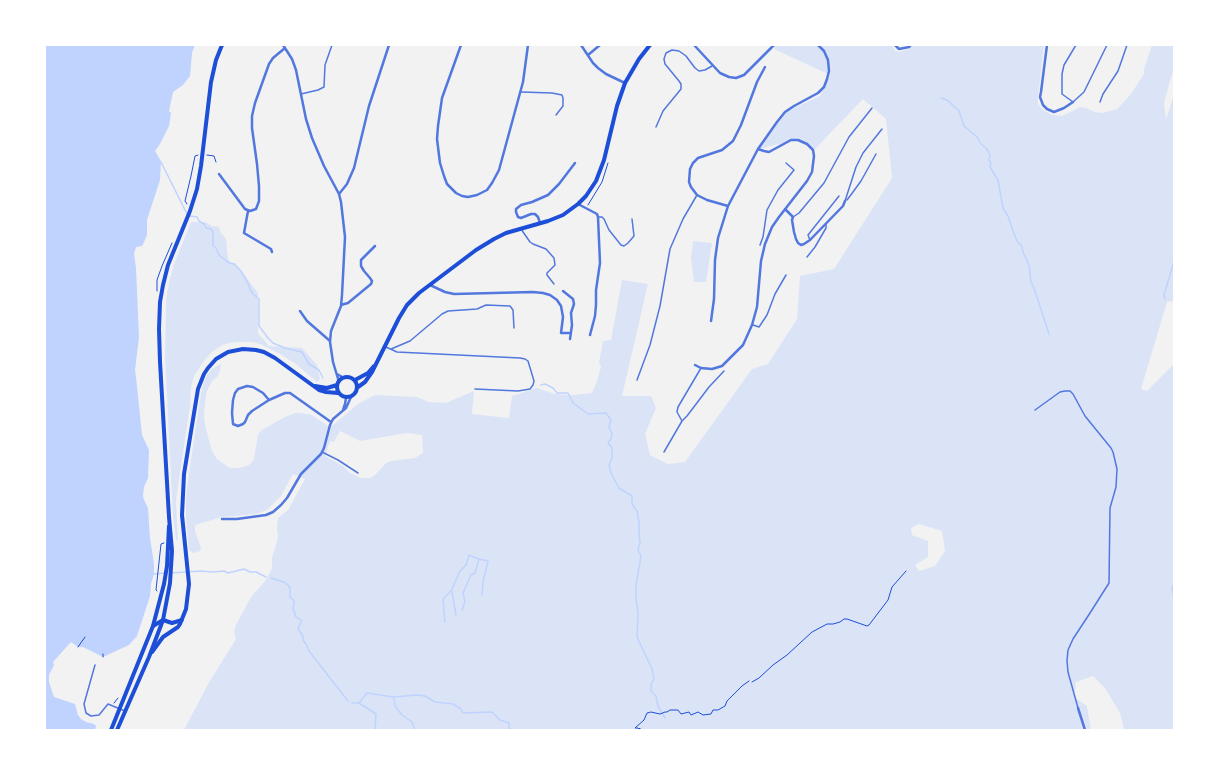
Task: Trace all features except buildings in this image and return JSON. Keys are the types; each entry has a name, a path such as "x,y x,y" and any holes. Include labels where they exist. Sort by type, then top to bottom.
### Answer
{"main road":[{"path":"117,730 149,657 163,620 170,583 172,551 160,346 160,302 168,265 190,211 197,189 211,82 216,60 222,45"},
{"path":"338,383 338,392 340,395 346,398 351,397 356,393 358,387 369,377 403,312 412,300 476,250 494,239 506,234 540,224 563,215 586,196 596,181 604,160 624,83 650,45"},
{"path":"149,657 163,637 178,627 186,609 189,584 182,515 184,474 198,389 204,374 211,363 222,355 235,350 251,349 260,351 270,355 322,391 331,393 338,392"},
{"path":"354,380 368,373 376,365"},
{"path":"314,386 327,388 338,383 344,378 349,377 354,380 358,387"},
{"path":"111,730 153,626 161,598 167,566 169,517"},
{"path":"153,626 163,620 172,623 182,620"}],"street":[{"path":"283,45 294,64 306,119 312,138 324,166 339,194 345,237 342,295 341,306 333,326 330,342 338,383"},
{"path":"339,194 347,184 354,168 369,106 389,45"},
{"path":"461,45 442,98 437,131 439,155 447,184 456,193 466,196 474,196 484,192 492,183 501,163 521,92 525,74 528,45"},
{"path":"582,45 593,63 606,74 624,83"},
{"path":"588,56 600,45"},
{"path":"694,45 720,74 736,78 744,75 774,45"},
{"path":"711,321 718,238 728,206 758,149 785,112 818,93 824,87 829,71 828,60 824,51 818,45"},
{"path":"895,45 899,49 909,47 911,45"},
{"path":"1047,45 1040,97 1043,105 1054,112 1073,102"},
{"path":"248,211 256,209 259,201 258,164 252,124 253,110 269,64 273,58 285,48"},
{"path":"728,206 697,196 689,182 690,169 692,163 698,158 722,150 733,141 741,125 757,82 765,67"},
{"path":"695,365 701,368 712,369 722,366 743,345 752,325 757,307 761,261 765,244 772,227 811,174 814,156 813,150 807,144 798,140 791,140 769,152 758,149"},
{"path":"540,224 538,217 535,214 521,218 518,217 516,209 521,205 532,202 548,194 559,184 575,162"},
{"path":"220,174 248,211"},
{"path":"785,209 793,217 794,232 798,243 801,245 810,240 843,206 845,201"},
{"path":"578,204 596,214 598,217 600,263 596,290 595,316 590,335"},
{"path":"248,211 244,233 271,249 272,252"},
{"path":"341,306 348,303 371,284 372,281 361,266 361,260 375,246"},
{"path":"430,285 445,292 454,294 533,292 550,295 555,298 561,306 563,317 561,332 571,333"},
{"path":"563,290 573,299 574,304 571,314 570,339"},
{"path":"300,311 307,321 330,342"},
{"path":"337,374 344,378"},
{"path":"269,400 263,393 253,387 246,386 238,389 233,400 233,424 238,426 243,424 252,411 282,393 290,393 320,416 331,422"},
{"path":"222,519 237,520 273,512 285,501 301,474 322,452 331,422 335,416 349,404 351,397"},
{"path":"342,410 346,398"},
{"path":"1078,708 1084,730"}],"lane":[{"path":"301,94 324,87 326,65 332,45"},
{"path":"1076,45 1064,65 1062,74 1062,94 1073,102 1084,92 1107,45"},
{"path":"1100,102 1103,94 1118,71 1128,45"},
{"path":"656,127 663,111 681,89 679,80 665,64 664,59 666,53 672,50 679,51 686,56 699,71 706,70 712,66"},
{"path":"521,92 560,94 563,98 563,106 556,115"},
{"path":"793,217 824,183 849,136 872,108"},
{"path":"845,201 856,167 863,153 882,129"},
{"path":"845,201 861,181 876,154"},
{"path":"760,245 763,237 767,210 778,190 794,170 786,162"},
{"path":"637,380 650,345 660,306 670,248 683,219 697,196"},
{"path":"810,240 808,235 839,196"},
{"path":"598,217 602,217 604,219 609,230 624,246 628,244 634,236 632,219"},
{"path":"807,257 815,247 826,228 825,224"},
{"path":"521,229 530,242 546,249 554,258 555,265 547,273 554,284"},
{"path":"752,325 759,328 767,315 775,294 786,275"},
{"path":"392,349 410,341 442,314 448,311 477,309 486,305 510,306 514,310 514,328"},
{"path":"385,347 397,352 520,358 528,361 534,381 530,389 518,391 475,389"},
{"path":"682,420 677,412 678,406 701,368"},
{"path":"664,452 682,420 724,371"},
{"path":"1035,410 1060,392 1070,391 1085,416 1111,448 1117,469 1116,487 1110,508 1109,583 1073,639 1068,650 1068,672 1078,708"},
{"path":"322,452 358,473"},
{"path":"95,665 84,702 85,711 89,715 94,716 101,713 108,704 125,711"}],"path":[{"path":"212,155 216,162"},
{"path":"189,199 187,204 185,201 193,170"},
{"path":"157,293 157,280 174,238"},
{"path":"165,541 165,547"},
{"path":"156,590 161,544 170,542"},
{"path":"752,682 787,655 812,632 827,624 833,624 847,619 867,626 869,625 888,600 892,587 906,571"},
{"path":"159,593 160,589"},
{"path":"78,647 84,637"},
{"path":"640,730 640,728 635,728 644,720 647,713 651,712 660,714 670,710 678,710 681,714 689,712 691,715 698,712 703,715 711,714 713,710 718,710 725,706 732,696 749,681"}],"shaded area":[{"path":"775,45 892,45 895,51 899,52 909,49 914,45 1044,45 1038,104 1043,110 1052,115 1062,116 1080,107 1102,113 1117,109 1131,94 1144,74 1144,69 1152,45 1174,45 1174,67 1164,103 1166,119 1174,95 1174,301 1167,302 1141,389 1147,391 1174,364 1173,730 1124,730 1120,713 1105,688 1093,676 1076,682 1074,697 1087,706 1091,730 184,730 208,684 236,639 234,632 236,625 251,597 266,580 272,568 272,558 278,535 278,518 288,510 305,479 293,474 281,496 267,510 256,514 222,517 195,525 195,531 201,547 200,551 193,553 189,550 186,498 190,466 202,387 207,375 213,368 221,364 218,376 212,381 207,391 204,418 212,451 217,459 230,468 239,468 249,465 254,459 258,434 262,430 283,418 295,413 300,413 312,415 328,426 333,425 358,404 375,395 417,397 429,402 446,403 474,391 472,414 509,418 512,396 537,388 555,394 573,395 592,393 601,367 599,363 603,341 611,340 622,280 648,284 622,396 651,396 656,408 645,434 650,455 668,464 685,462 752,369 768,364 797,319 800,276 834,269 892,178 886,119 863,99 815,149 795,140 759,149 787,111 820,96 830,75 774,49","holes":["340,431 360,441 407,433 422,435 423,453 415,458 386,463 375,475 370,478 361,478 350,473 343,466 325,456 330,441 334,442","919,524 942,531 945,551 935,566 919,571 915,565 928,557 928,541 912,535 911,528"]},
{"path":"191,222 205,222 212,226 219,227 221,233 226,239 228,258 230,262 235,263 258,293 258,333 269,346 302,348 317,365 320,379 317,382 296,364 280,354 253,342 237,342 222,345 212,352 203,362 194,376 191,388 190,406 176,500 178,540 176,540 173,516 165,356 166,300 174,264"},
{"path":"693,241 712,243 706,282 694,282 691,258"}],"water":[{"path":"45,45 195,45 192,53 190,76 183,85 173,92 169,111 171,113 169,126 155,151 161,161 160,180 147,220 147,235 142,246 136,247 134,254 139,337 135,370 142,435 149,450 148,478 144,487 143,496 148,508 150,538 154,564 154,574 150,596 137,636 129,645 103,657 83,647 78,647 71,642 53,662 54,665 49,675 49,682 54,697 75,704 78,715 81,719 94,724 96,726 95,730 45,730"}],"waterway":[{"path":"941,98 947,100 959,111 964,126 977,137 990,155 990,167 998,180 1003,208 1008,216 1017,241 1022,246 1029,265 1031,282 1049,334"},
{"path":"161,162 187,214"},
{"path":"190,216 197,217 206,228 211,229 213,232 213,246 216,248 219,255 229,263 234,264 241,271 253,294 259,299 259,326 268,338 273,343 285,348 302,352 309,364 319,370 323,378"},
{"path":"1165,299 1164,295 1174,261"},
{"path":"541,385 545,384 553,388 557,393 568,393 573,403 588,414 606,413 611,420 609,427 612,434 608,443 612,448 612,458 609,465 611,473 619,488 632,496 632,504 637,511 639,522 640,542 638,550 641,556 636,585 638,613 637,637 652,669 654,679 651,685 651,691 656,696 658,706 665,718"},
{"path":"445,622 443,599 451,591 460,571 466,565 469,555 488,561 483,582 482,595"},
{"path":"462,610 465,602 463,593 471,575 475,573 479,559"},
{"path":"171,573 201,571 224,571 228,573 244,569 250,572 256,572 266,577"},
{"path":"154,574 165,573"},
{"path":"271,578 284,582 290,588 290,597 294,601 293,610 295,616 301,620 298,629 303,636 303,640 309,651 348,701"},
{"path":"1174,585 1172,588 1174,596"},
{"path":"452,592 456,615"},
{"path":"352,703 359,703 367,693 393,697 417,695 425,696 435,702 453,704 461,709 463,713 492,712 500,720 509,723 509,729 513,730"},
{"path":"394,698 395,706 402,715 412,722 415,730"},
{"path":"359,703 376,714 375,730"}]}
